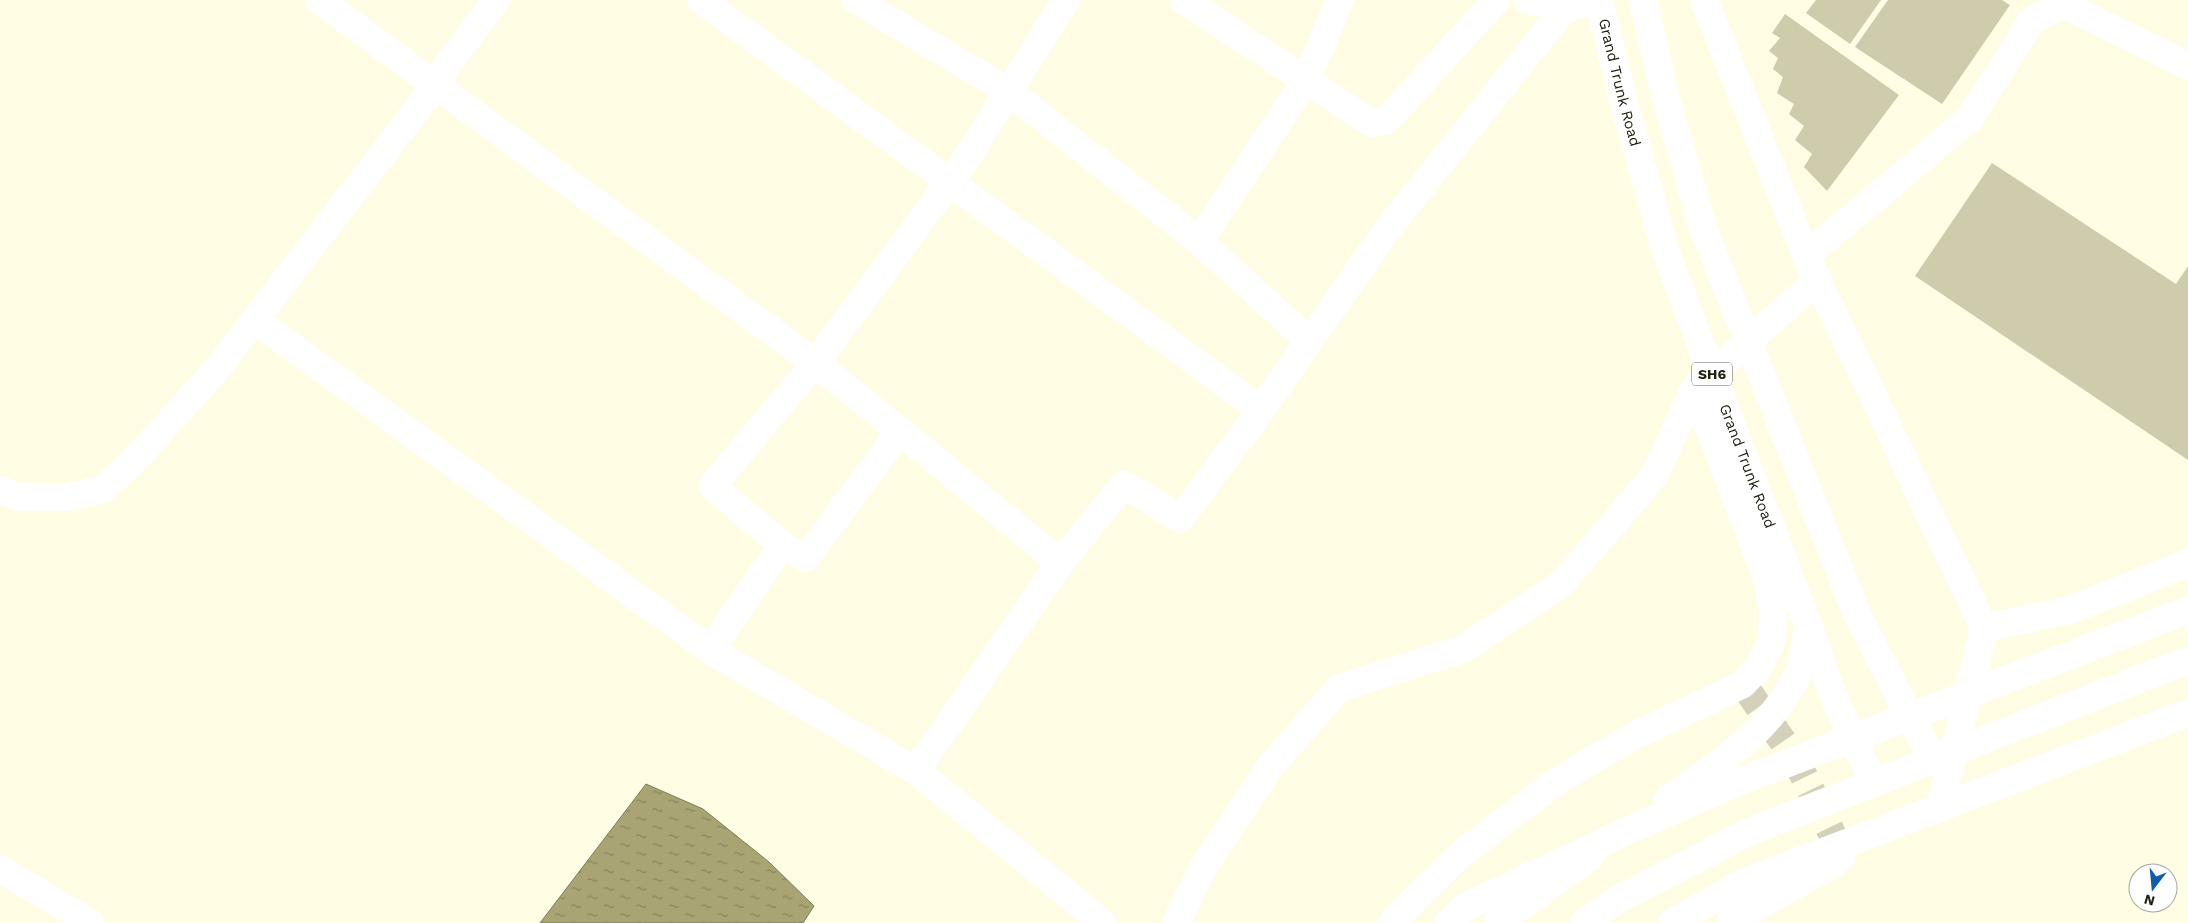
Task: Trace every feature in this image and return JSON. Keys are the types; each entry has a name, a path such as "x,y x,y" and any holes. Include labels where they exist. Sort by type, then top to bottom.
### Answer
{"main road":[{"path":"319,0 815,363 1060,563"},
{"path":"0,490 18,498 70,497 102,489 130,465 216,370 435,86 449,63 496,0"},
{"path":"702,0 1261,410"},
{"path":"856,0 1008,91 1199,241 1309,341"},
{"path":"900,431 806,558 782,545 712,486 815,363 950,181 1066,0"},
{"path":"1184,0 1371,122 1386,121 1496,0"},
{"path":"1199,241 1306,80 1340,0"},
{"path":"1528,0 1564,9 1599,0"},
{"name":"Grand Trunk Road","path":"1599,0 1622,100 1666,253 1808,625 1832,693 1873,782"},
{"path":"1643,0 1664,92 1703,228 1857,614 1909,716 1934,760"},
{"path":"1704,0 1812,268 1984,628 1940,806"},
{"path":"1176,923 1204,866 1269,768 1339,688 1463,649 1560,585 1654,476 1694,389 1812,268 1970,118 2032,20 2060,3 2188,66"},
{"path":"916,771 1060,563 1124,484 1180,520 1261,410 1389,227 1564,9"},
{"path":"255,320 710,650 916,771 1103,923"},
{"path":"1391,923 1462,853 1553,784 1640,733 1743,684 1758,668 1772,641 1773,610 1767,579 1694,389"},
{"path":"710,650 782,545"},
{"path":"1984,628 2070,610 2188,563"},
{"path":"1448,923 1468,906 1625,832 1733,784 2188,610"},
{"path":"1497,923 1625,832 1754,736 1782,701 1795,681 1803,654 1808,625"},
{"path":"1584,923 1617,900 1746,833 2188,660"},
{"path":"1672,923 1742,883 2188,713"},
{"path":"1729,923 1826,868 1876,831"},
{"path":"0,869 91,923"}],"water":[{"path":"646,784 703,809 769,862 814,906 803,923 540,923"}],"building":[{"path":"1816,0 1881,0 1850,44 1806,13"},
{"path":"1888,0 2002,0 2010,5 1942,104 1855,47"},
{"path":"1785,14 1899,95 1827,191 1804,167 1812,154 1795,140 1804,126 1789,114 1794,104 1777,93 1783,77 1773,69 1778,58 1769,51 1780,38 1772,33"},
{"path":"1992,163 2176,284 2188,266 2188,460 1915,276"}],"tunnel":[{"path":"1743,684 1796,760 1838,846"}]}
